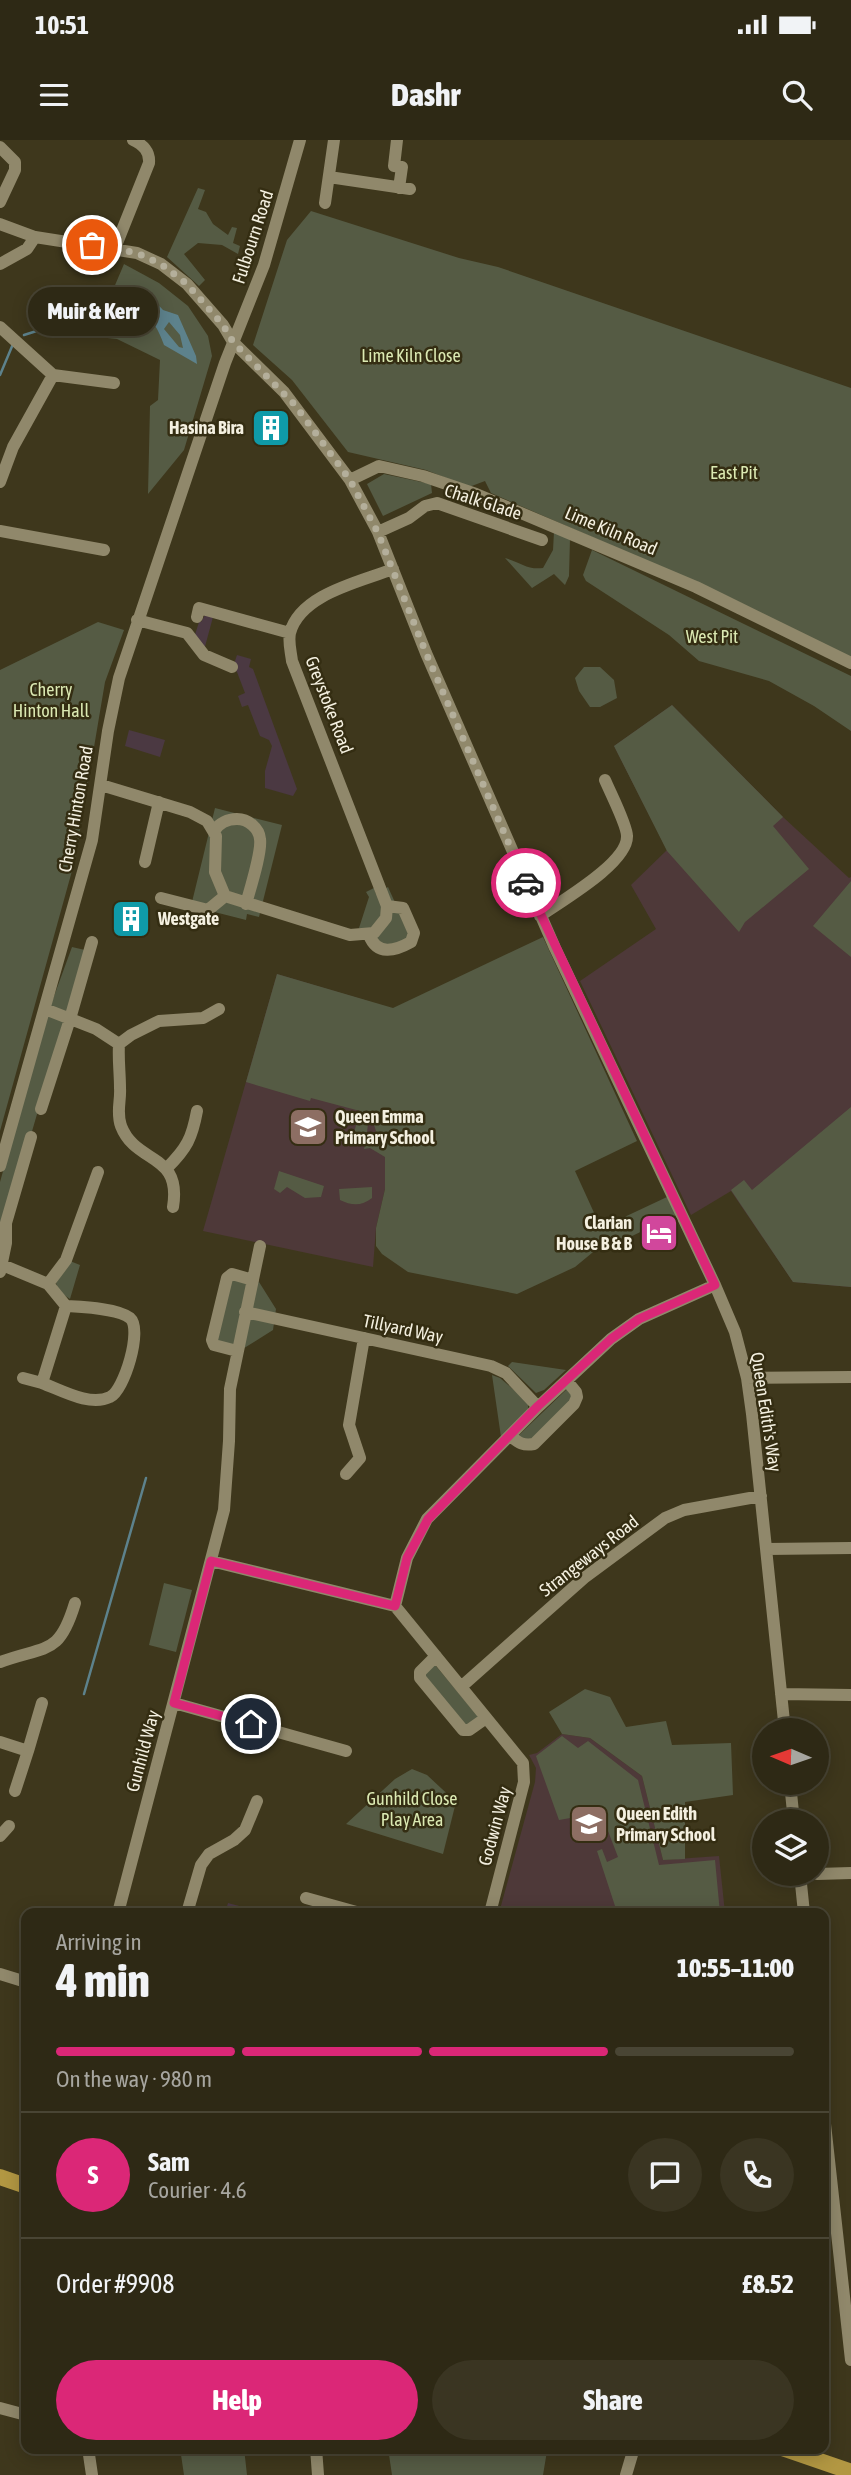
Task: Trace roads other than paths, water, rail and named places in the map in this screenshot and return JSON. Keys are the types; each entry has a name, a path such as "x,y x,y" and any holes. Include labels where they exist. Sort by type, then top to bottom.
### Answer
{"main road":[{"path":"0,2177 21,2184"},
{"path":"799,2454 849,2471"}],"street":[{"path":"115,248 149,163 146,149 133,140"},
{"name":"Fulbourn Road","path":"233,342 264,265 300,140"},
{"path":"325,203 334,140"},
{"path":"329,177 405,188 402,167 394,166 397,140"},
{"path":"0,147 15,162 15,170 0,202"},
{"name":"Queen Edith's Way","path":"0,224 35,237 137,253 161,264 187,284 223,325 233,342 284,392 350,480 378,533 426,653 540,915 735,1332 747,1378 784,1718"},
{"path":"0,264 27,249 35,237"},
{"path":"0,327 53,375 114,383"},
{"name":"Cherry Hinton Road","path":"0,1166 92,840 114,701 137,620 233,342"},
{"path":"0,482 13,447 53,375"},
{"name":"Lime Kiln Road","path":"350,480 379,466 423,476 476,494 696,587 851,663"},
{"name":"Chalk Glade","path":"378,533 409,518 425,506 437,503 542,540"},
{"path":"0,531 104,550"},
{"path":"197,617 199,608 290,633 305,607 317,598 393,569"},
{"path":"137,620 187,633 204,655 227,667"},
{"name":"Greystoke Road","path":"225,896 350,935 369,935 376,947 386,951 400,949 411,942 414,933 402,908 387,906 292,661 290,633"},
{"path":"540,915 617,860 626,844 628,834 605,780"},
{"path":"101,785 198,815 207,821 214,831 217,847 215,872 225,896 208,910 161,898"},
{"path":"145,862 159,803"},
{"path":"214,831 228,820 241,819 256,828 260,839 246,904"},
{"path":"369,935 381,927 386,918 387,906"},
{"path":"41,1109 92,942"},
{"path":"45,1009 96,1029 120,1044"},
{"path":"173,1207 176,1194 173,1178 167,1168 147,1155 125,1133 121,1125 117,1109 121,1091 118,1058 120,1044 131,1035 159,1021 203,1018 219,1009"},
{"path":"167,1168 187,1148 197,1111"},
{"path":"23,1378 44,1377 74,1395 98,1400 109,1398 116,1394 123,1383 135,1337 130,1318 113,1312 66,1306 48,1283 1,1267 6,1223 31,1137"},
{"path":"48,1283 66,1260 98,1172"},
{"name":"Gunhild Way","path":"121,1908 224,1510 230,1389 260,1246"},
{"path":"237,1351 214,1345 212,1340 227,1278 232,1274 253,1280"},
{"path":"211,1561 395,1606 407,1558 428,1519 457,1487 538,1406 611,1339 639,1319 715,1285"},
{"path":"44,1377 66,1306"},
{"name":"Tillyard Way","path":"246,1312 491,1366 506,1373 538,1406"},
{"path":"346,1474 360,1458 349,1425 365,1338"},
{"path":"747,1378 851,1377"},
{"path":"510,1436 527,1446 534,1444 578,1397 567,1381"},
{"name":"Strangeways Road","path":"461,1687 584,1578 665,1518 684,1510 761,1496"},
{"path":"767,1549 851,1548"},
{"path":"0,1662 38,1651 58,1641 68,1628 75,1603"},
{"name":"Godwin Way","path":"395,1606 523,1763 526,1771 491,1908"},
{"path":"436,1656 420,1672 420,1678 463,1730 469,1730 486,1718"},
{"path":"781,1694 851,1695"},
{"path":"15,1791 42,1703"},
{"path":"174,1703 346,1751"},
{"path":"0,1742 28,1751"},
{"path":"188,1908 201,1865 209,1854 234,1840 244,1830 257,1801"},
{"path":"0,1836 9,1826"},
{"path":"829,1874 851,1873"},
{"path":"801,1886 803,1908"},
{"path":"306,1898 342,1908"},
{"path":"0,1974 21,1980"},
{"path":"829,2152 846,2277 851,2360"},
{"path":"0,2408 21,2414"},
{"path":"90,2454 92,2475"},
{"path":"316,2454 318,2475"},
{"path":"626,2475 632,2454"}],"water":[{"path":"137,294 144,298 150,296 163,310 178,315 197,364 164,345 159,332 147,318 128,311 128,306","holes":["169,322 180,335 183,348 179,347 164,329"]}],"waterway":[{"path":"24,335 46,328 97,323 128,311"},
{"path":"0,375 13,344"},
{"path":"84,1694 146,1478"}],"place":[{"name":"Muir & Kerr","path":"92,245"},
{"name":"Hasina Bira","path":"271,428"},
{"name":"Westgate","path":"131,919"},
{"name":"Queen Emma Primary School","path":"308,1127"},
{"name":"Clarian House B & B","path":"659,1233"},
{"name":"Queen Edith Primary School","path":"589,1824"}],"park label":[{"name":"Lime Kiln Close","path":"411,356"},
{"name":"East Pit","path":"734,473"},
{"name":"West Pit","path":"712,637"},
{"name":"Cherry Hinton Hall","path":"51,700"},
{"name":"Gunhild Close Play Area","path":"412,1809"}]}
